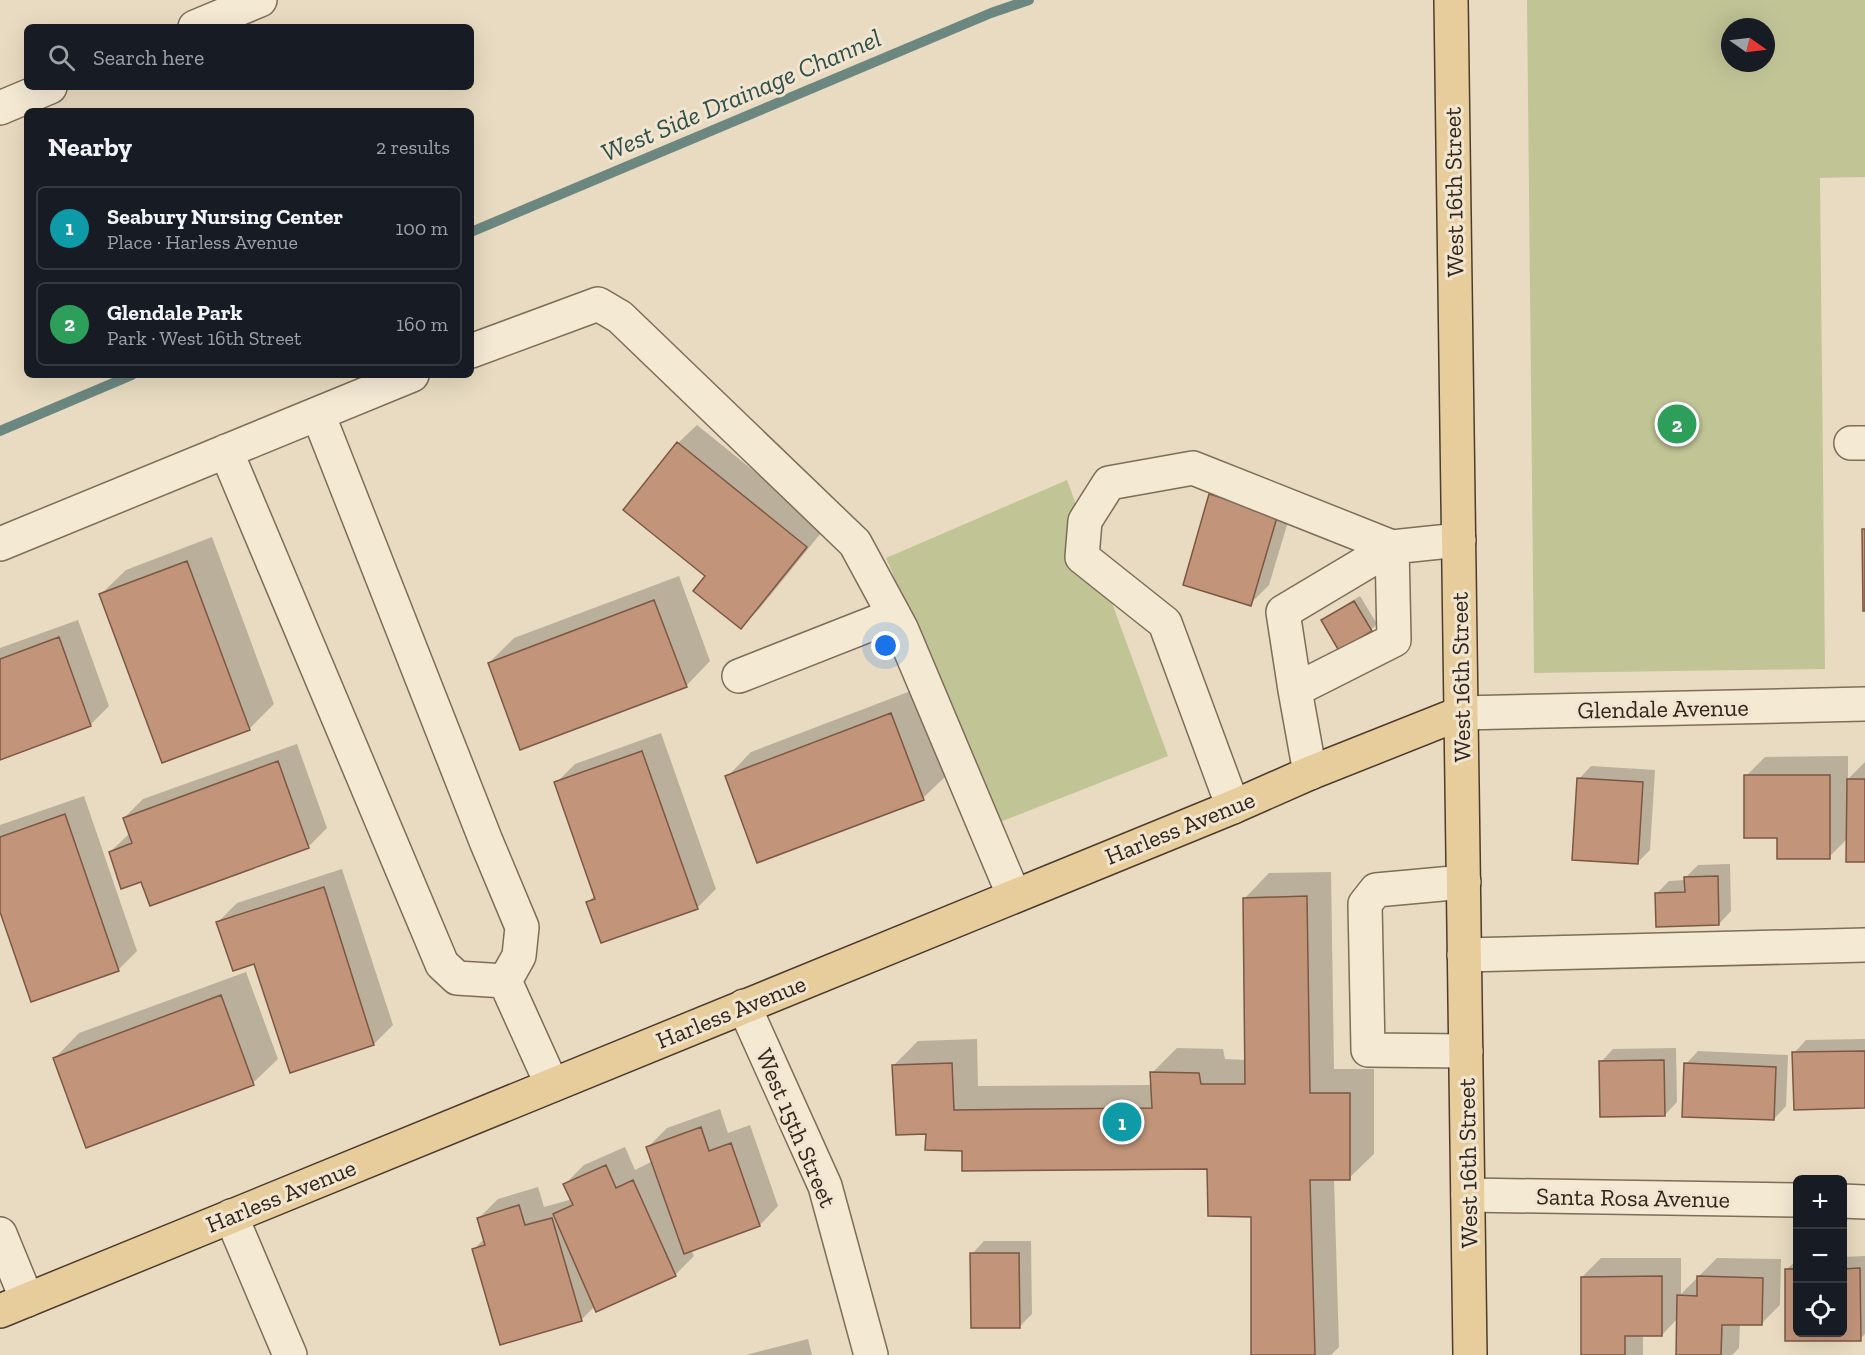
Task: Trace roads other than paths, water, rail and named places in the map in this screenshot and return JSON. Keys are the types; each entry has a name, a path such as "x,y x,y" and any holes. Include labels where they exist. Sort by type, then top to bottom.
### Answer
{"main road":[{"name":"West 16th Street","path":"1451,0 1470,1355"},
{"name":"Harless Avenue","path":"13,1305 1461,713"}],"street":[{"path":"202,24 260,0"},
{"path":"0,108 43,90"},
{"path":"474,350 598,304 620,317 855,543 894,615 1014,896"},
{"path":"0,544 405,378"},
{"path":"318,414 522,927 519,956 505,981"},
{"path":"226,452 442,964 457,978 505,981"},
{"path":"1233,807 1166,623 1082,557 1085,521 1109,483 1193,468 1392,547"},
{"path":"1310,773 1283,612 1392,547 1459,540"},
{"path":"1296,690 1394,640 1392,547"},
{"path":"739,676 894,615"},
{"name":"Glendale Avenue","path":"1461,713 1865,704"},
{"path":"1464,882 1376,890 1365,903 1368,1050 1466,1051"},
{"path":"1464,955 1865,945"},
{"path":"505,981 552,1085"},
{"name":"West 15th Street","path":"744,1006 825,1186 871,1355"},
{"name":"Santa Rosa Avenue","path":"1468,1195 1793,1200"},
{"path":"1847,1201 1865,1202"},
{"path":"231,1216 290,1355"},
{"path":"0,1234 13,1305"}],"waterway":[{"name":"West Side Drainage Channel","path":"474,231 991,13 1029,0"},
{"name":"West Side Drainage Channel","path":"0,431 125,378"}],"place":[{"name":"Glendale Park","path":"1677,424"},
{"name":"Seabury Nursing Center","path":"1122,1122"}]}
